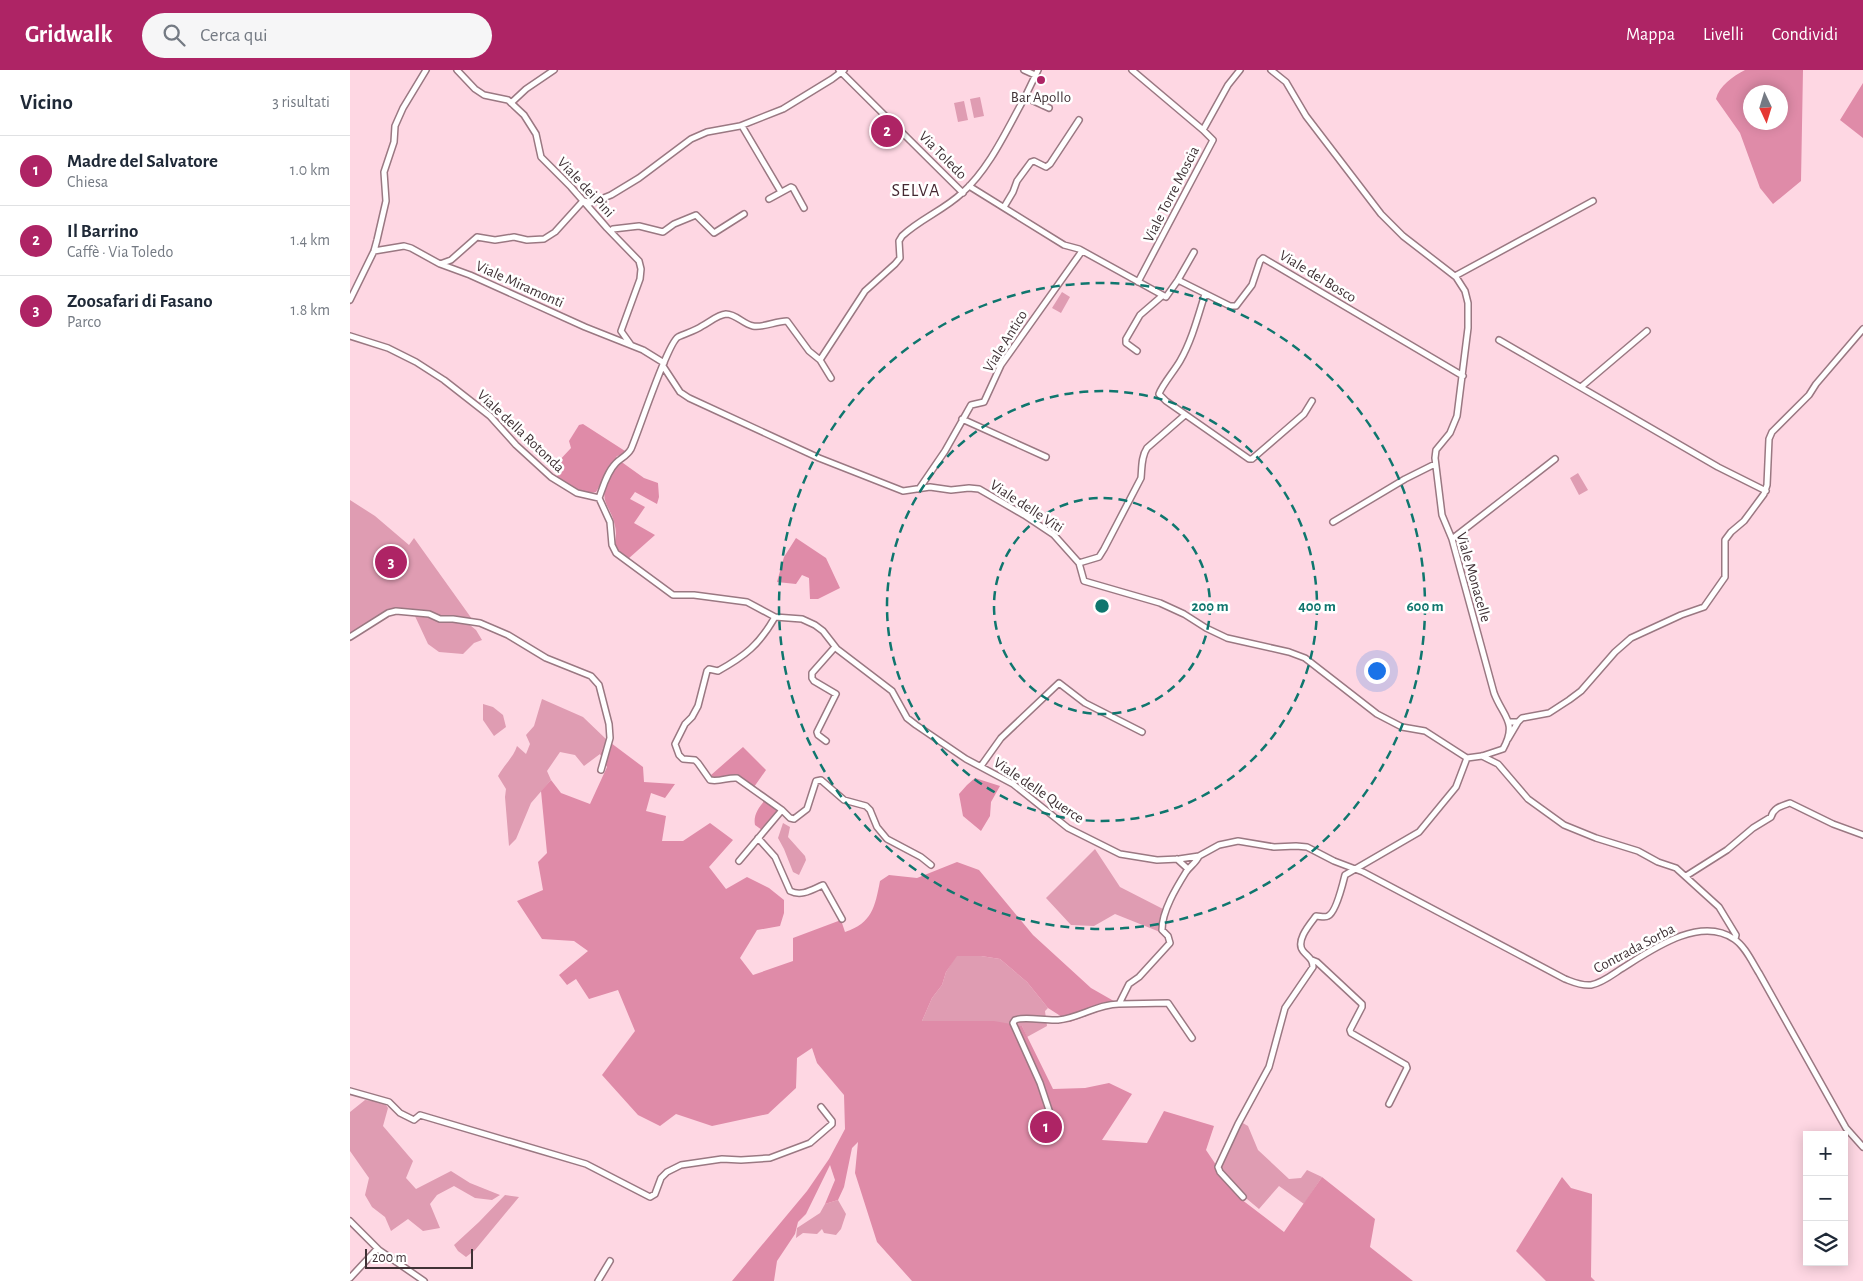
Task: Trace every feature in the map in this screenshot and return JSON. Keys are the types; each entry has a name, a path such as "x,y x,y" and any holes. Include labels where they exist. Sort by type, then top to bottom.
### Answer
{"street":[{"path":"350,300 374,251 386,200 384,172 394,142 394,126 426,70"},
{"name":"Viale dei Pini","path":"457,70 475,89 484,95 508,100 524,115 536,134 542,157 639,261 642,269 640,279 621,331 631,345"},
{"path":"511,103 526,89 554,70"},
{"path":"820,360 865,291 900,258 899,241 902,236 963,193 983,168 1026,98 1036,73 1024,70"},
{"path":"1132,70 1203,130"},
{"name":"Viale Torre Moscia","path":"1138,282 1213,140 1203,130 1228,85 1240,70"},
{"path":"1271,70 1286,82 1306,116 1328,146 1388,221 1403,236 1455,276 1593,201"},
{"path":"440,264 451,260 477,237 495,240 514,237 526,240 544,239 555,232 584,201 591,203 632,182 691,138 714,130 742,126 783,109 841,71"},
{"name":"Via Toledo","path":"841,71 963,193"},
{"path":"1026,98 1049,108"},
{"path":"1004,207 1013,192 1016,182 1031,162 1034,161 1046,168 1079,120"},
{"path":"742,126 781,192"},
{"path":"969,186 1064,244 1082,251 1166,298 1194,252"},
{"path":"769,199 793,188 804,208"},
{"path":"611,232 613,230 639,226 663,232 674,224 696,215 714,233 744,214"},
{"name":"Viale Miramonti","path":"374,251 404,246 411,248 440,264 470,274 585,327 631,345 664,362"},
{"name":"Viale Antico","path":"919,489 945,451 971,405 984,402 1001,365 1082,251"},
{"name":"Viale del Bosco","path":"1178,280 1230,306 1236,306 1252,285 1260,261 1263,258 1463,376"},
{"name":"Viale Monacelle","path":"1455,276 1462,284 1468,303 1468,328 1463,376 1457,416 1450,432 1436,450 1435,464 1442,515 1452,539 1494,693 1498,704 1509,722"},
{"path":"350,286 357,287"},
{"path":"1205,294 1188,344 1172,376 1159,394 1185,415 1249,459 1252,459 1304,414 1312,401"},
{"path":"1137,351 1126,340 1140,316 1162,296"},
{"path":"599,498 610,472 616,463 628,454 631,449 658,376 677,338 700,328 717,316 732,315 752,326 760,326 778,321 787,322 809,351 820,360 831,378"},
{"path":"1498,764 1508,739 1522,718 1549,713 1569,700 1581,691 1615,652 1632,638 1681,615 1704,607 1725,577 1725,540 1750,514 1766,491 1772,432 1809,395 1816,384 1863,330"},
{"path":"1581,387 1647,332"},
{"name":"Viale della Rotonda","path":"350,336 388,348 432,372 490,416 516,445 551,477 577,493 599,498"},
{"path":"1499,340 1718,467 1766,491"},
{"name":"Viale delle Viti","path":"664,362 680,392 688,398 874,481 903,491 930,488 952,490 979,489 1054,535 1079,563 1083,578 1088,582 1160,603 1227,638 1289,652 1305,658 1377,714 1402,726 1425,731 1467,758"},
{"path":"1079,563 1098,557 1104,549 1141,478 1140,468 1147,448 1185,415"},
{"path":"962,419 1046,457"},
{"path":"1452,539 1555,459"},
{"path":"1333,522 1435,464"},
{"name":"Viale delle Querce","path":"599,498 610,522 612,545 616,553 673,595 694,595 747,602 775,617 802,619 823,631 835,647 892,691 908,718 916,725 966,759 1013,784 1068,828 1120,854 1157,860 1177,859 1199,856 1228,842 1238,840 1265,846 1307,847 1334,861 1356,868"},
{"path":"350,637 388,612 429,614 440,619 480,623 508,635 546,658 591,676 599,684 609,724 610,738 600,770"},
{"path":"775,617 768,630 746,654 718,671 709,669 707,671 698,706 678,735 675,745 679,755 683,759 696,760 710,780 722,781 733,777 737,778 782,810 790,818 794,819 807,809 816,781 821,780 844,800 866,806 870,810 877,827 887,839 921,857 931,865"},
{"path":"826,741 817,732 836,694 814,680 812,673 835,647"},
{"name":"Viale delle Querce","path":"981,766 1001,738 1059,683 1085,703 1142,732"},
{"path":"1508,739 1509,722 1518,722"},
{"path":"1389,1104 1406,1065 1351,1033 1350,1030 1362,1004 1302,950 1302,939 1308,926 1316,916 1331,915 1345,875 1420,832 1456,787 1467,758 1482,756 1503,749"},
{"path":"1482,756 1498,764 1528,799 1564,825 1596,838 1638,851 1658,862 1676,868 1719,907 1736,935 1735,939 1744,949 1759,973 1846,1128 1863,1147"},
{"path":"1686,876 1727,850 1753,828 1771,817 1776,808 1790,803 1833,824 1863,835"},
{"path":"739,861 782,810"},
{"path":"758,838 775,858 790,891 795,893 814,891 823,886 842,919"},
{"path":"1119,1004 1130,984 1139,977 1170,943 1168,936 1162,930 1162,923 1188,869 1199,856"},
{"path":"1177,859 1188,869"},
{"name":"Contrada Sorba","path":"1356,868 1565,979 1582,985 1600,982 1658,946 1683,935 1706,931 1723,934 1735,939"},
{"path":"1243,1197 1220,1172 1218,1167 1238,1124 1269,1067 1285,1008 1313,967 1311,959"},
{"path":"1052,1119 1040,1083 1017,1034 1013,1023 1015,1020 1022,1018 1060,1020 1082,1015 1105,1005 1168,1002 1192,1038"},
{"path":"350,1091 389,1102 400,1113 414,1120 420,1115 580,1161 650,1197 655,1194 661,1178 681,1165 722,1159 770,1158 810,1143 832,1124 832,1121 821,1108"},
{"path":"350,1221 377,1248 400,1266 424,1281"},
{"path":"350,1278 377,1248"},
{"path":"598,1281 610,1261"}],"shaded area":[{"path":"1745,70 1803,70 1801,181 1773,204 1760,188 1740,133 1716,99 1720,90 1731,78"},
{"path":"1863,83 1863,138 1840,120"},
{"path":"980,97 984,116 974,118 970,99"},
{"path":"964,101 968,120 958,122 954,103"},
{"path":"1062,292 1070,297 1061,313 1052,308"},
{"path":"583,424 625,451 623,455 617,456 596,492 591,493 580,491 556,477 564,470 557,463 571,448 569,441 579,425"},
{"path":"620,463 623,463 644,478 658,483 659,497 657,504 635,492 630,499 645,507 634,523 655,535 628,559 616,547 615,526 604,493 610,476"},
{"path":"1578,473 1588,490 1579,495 1570,478"},
{"path":"350,500 375,516 409,545 414,538 472,619 397,609 385,611 350,634"},
{"path":"796,538 826,558 840,588 818,599 810,599 809,578 802,575 796,584 777,582 784,557"},
{"path":"414,614 465,621 476,630 482,640 474,643 463,654 439,652 428,644"},
{"path":"542,699 583,717 607,740 600,754 584,766 575,755 560,752 547,771 551,780 531,803 516,839 509,846 506,789 498,776 517,746 526,754 530,744 526,735 534,726"},
{"path":"483,704 493,707 503,715 506,727 494,736 483,720"},
{"path":"607,740 643,767 644,782 675,784 665,798 651,793 646,811 666,816 662,841 683,841 710,823 733,840 709,867 726,889 747,877 769,888 784,900 784,913 780,926 757,930 740,958 753,975 793,961 793,938 841,920 845,932 861,924 871,913 880,881 889,875 917,878 957,862 979,870 1033,935 1091,988 1119,1004 1070,1022 1048,1008 1027,982 1000,959 981,956 957,956 946,972 942,985 932,998 922,1021 994,1021 1022,1026 1053,1089 1085,1088 1109,1083 1132,1094 1102,1140 1147,1143 1164,1111 1214,1126 1206,1150 1237,1196 1284,1232 1322,1177 1375,1219 1370,1247 1413,1281 912,1281 877,1242 855,1173 858,1142 852,1148 844,1187 838,1200 825,1204 835,1180 830,1165 806,1214 798,1222 795,1234 777,1261 774,1281 732,1281 807,1191 829,1159 845,1129 844,1095 817,1063 812,1048 797,1058 796,1088 768,1114 712,1126 676,1114 660,1126 638,1115 602,1075 635,1031 618,990 589,999 576,979 567,985 559,975 588,951 574,941 542,939 517,901 543,890 538,862 547,853 541,791 551,780 561,793 590,804 607,767 600,754"},
{"path":"743,747 766,770 754,787 734,775 721,779 713,778 711,775"},
{"path":"975,778 1000,786 991,802 990,816 981,831 963,816 959,794"},
{"path":"765,800 779,809 762,830 755,825 755,818"},
{"path":"783,823 790,827 788,837 805,856 806,860 799,875 793,872 778,838"},
{"path":"1095,849 1120,887 1163,909 1160,932 1115,914 1094,926 1071,925 1046,898"},
{"path":"956,956 981,956 1000,959 1027,982 1048,1008 1045,1011 1047,1026 1027,1037 1022,1026 922,1021 932,998 942,985 946,972"},
{"path":"365,1100 384,1102 388,1108 383,1126 413,1161 406,1178 416,1189 451,1171 470,1183 500,1195 492,1200 475,1198 454,1186 437,1195 430,1204 440,1228 423,1231 408,1219 391,1231 385,1217 372,1207 365,1195 369,1178 350,1151 350,1112"},
{"path":"1241,1122 1248,1126 1258,1150 1289,1179 1301,1178 1307,1170 1322,1177 1304,1204 1279,1186 1259,1209 1247,1199 1221,1170 1220,1166"},
{"path":"1562,1177 1571,1188 1592,1194 1591,1277 1595,1281 1546,1281 1516,1251"},
{"path":"505,1195 519,1197 475,1250 466,1257 454,1245"},
{"path":"838,1200 846,1214 841,1229 836,1235 824,1233 822,1229 817,1234 803,1233 796,1238 797,1228 820,1213 825,1204"}],"place":[{"name":"Bar Apollo","path":"1041,80"},
{"name":"Il Barrino","path":"887,131"},
{"name":"Zoosafari di Fasano","path":"391,562"},
{"name":"Madre del Salvatore","path":"1046,1127"}],"district":[{"name":"SELVA","path":"916,190"}]}
